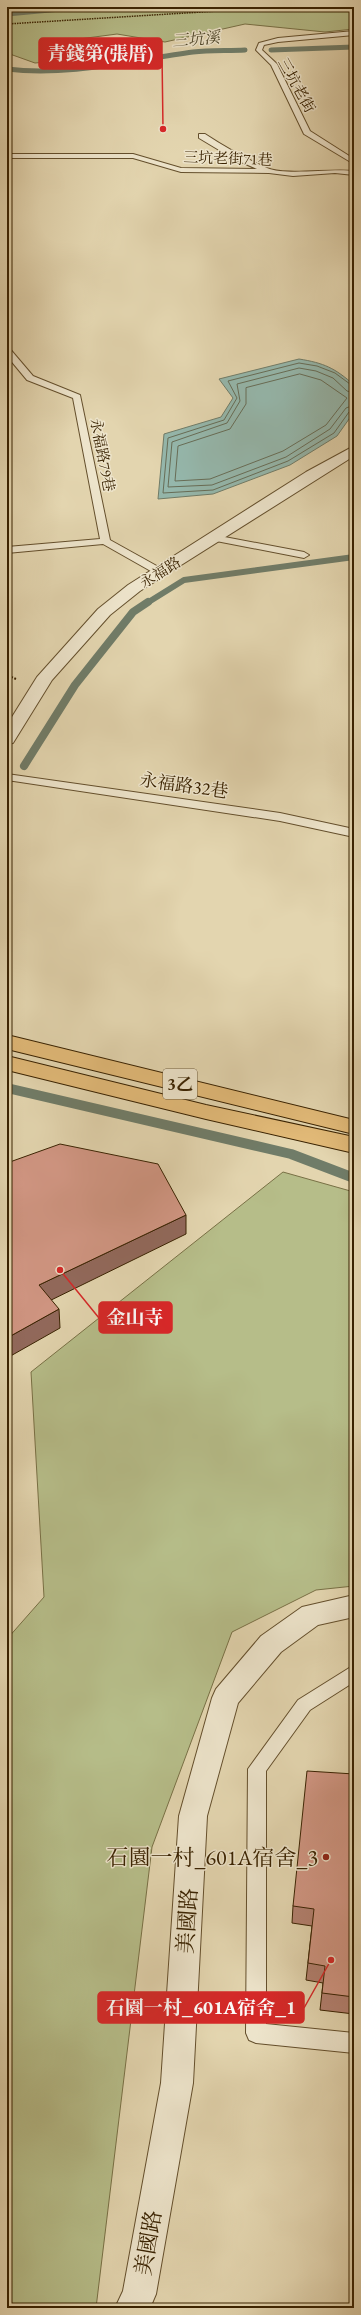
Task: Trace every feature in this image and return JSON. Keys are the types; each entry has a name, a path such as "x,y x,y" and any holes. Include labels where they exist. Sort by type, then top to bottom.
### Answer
{"main road":[{"name":"3乙","path":"7,1042 354,1126"},
{"name":"3乙","path":"7,1063 206,1112 354,1145"}],"street":[{"name":"永福路","path":"7,740 45,677 99,618 134,588 311,475 354,450"},
{"name":"美國路","path":"132,2308 139,2294 177,2083 193,1816 226,1698 271,1644 311,1615 354,1606"}],"lane":[{"name":"三坑老街","path":"354,32 278,40 261,44 259,50 274,64 308,132 354,162"},
{"path":"202,136 237,157 270,171"},
{"name":"三坑老街71巷","path":"7,156 133,156 182,170 270,171 293,174 335,171 354,173"},
{"name":"永福路79巷","path":"7,351 30,378 77,397 105,541"},
{"path":"214,538 304,555"},
{"path":"7,550 105,541 160,572"},
{"name":"永福路32巷","path":"7,777 280,817 354,833"},
{"path":"354,1673 304,1704 257,1769 256,2033 354,2043"}],"path":[{"path":"7,24 283,7"}],"green space":[{"path":"7,7 354,7 354,29 325,32 245,24 165,42 117,34 64,41 95,58 35,63 7,53"},
{"path":"283,1172 354,1192 354,1586 316,1590 232,1632 152,1847 96,2308 7,2308 7,1639 44,1597 31,1372"}],"water":[{"path":"299,359 315,362 329,367 341,374 354,385 354,412 337,436 290,465 213,494 158,499 164,434 221,417 233,398 219,379"}],"building":[{"path":"60,1144 158,1164 186,1215 39,1285 59,1309 7,1338 7,1163"},
{"name":"石園一村_601A宿舍_3","path":"307,1771 354,1774 354,1997 322,1993 325,1966 308,1963 314,1909 293,1906"}],"waterway":[{"path":"7,14 82,7"},
{"name":"三坑溪","path":"271,50 354,47"},
{"name":"三坑溪","path":"7,69 53,71 100,66 193,52 245,50"},
{"path":"147,603 184,580 354,557"},
{"path":"24,766 75,685 133,612 148,602"},
{"path":"7,1088 291,1154 354,1178"}],"place":[{"name":"青錢第(張厝)","path":"163,129"},
{"name":"金山寺","path":"60,1270"},
{"name":"石園一村_601A宿舍_3","path":"326,1857"},
{"name":"石園一村_601A宿舍_1","path":"331,1960"}]}
